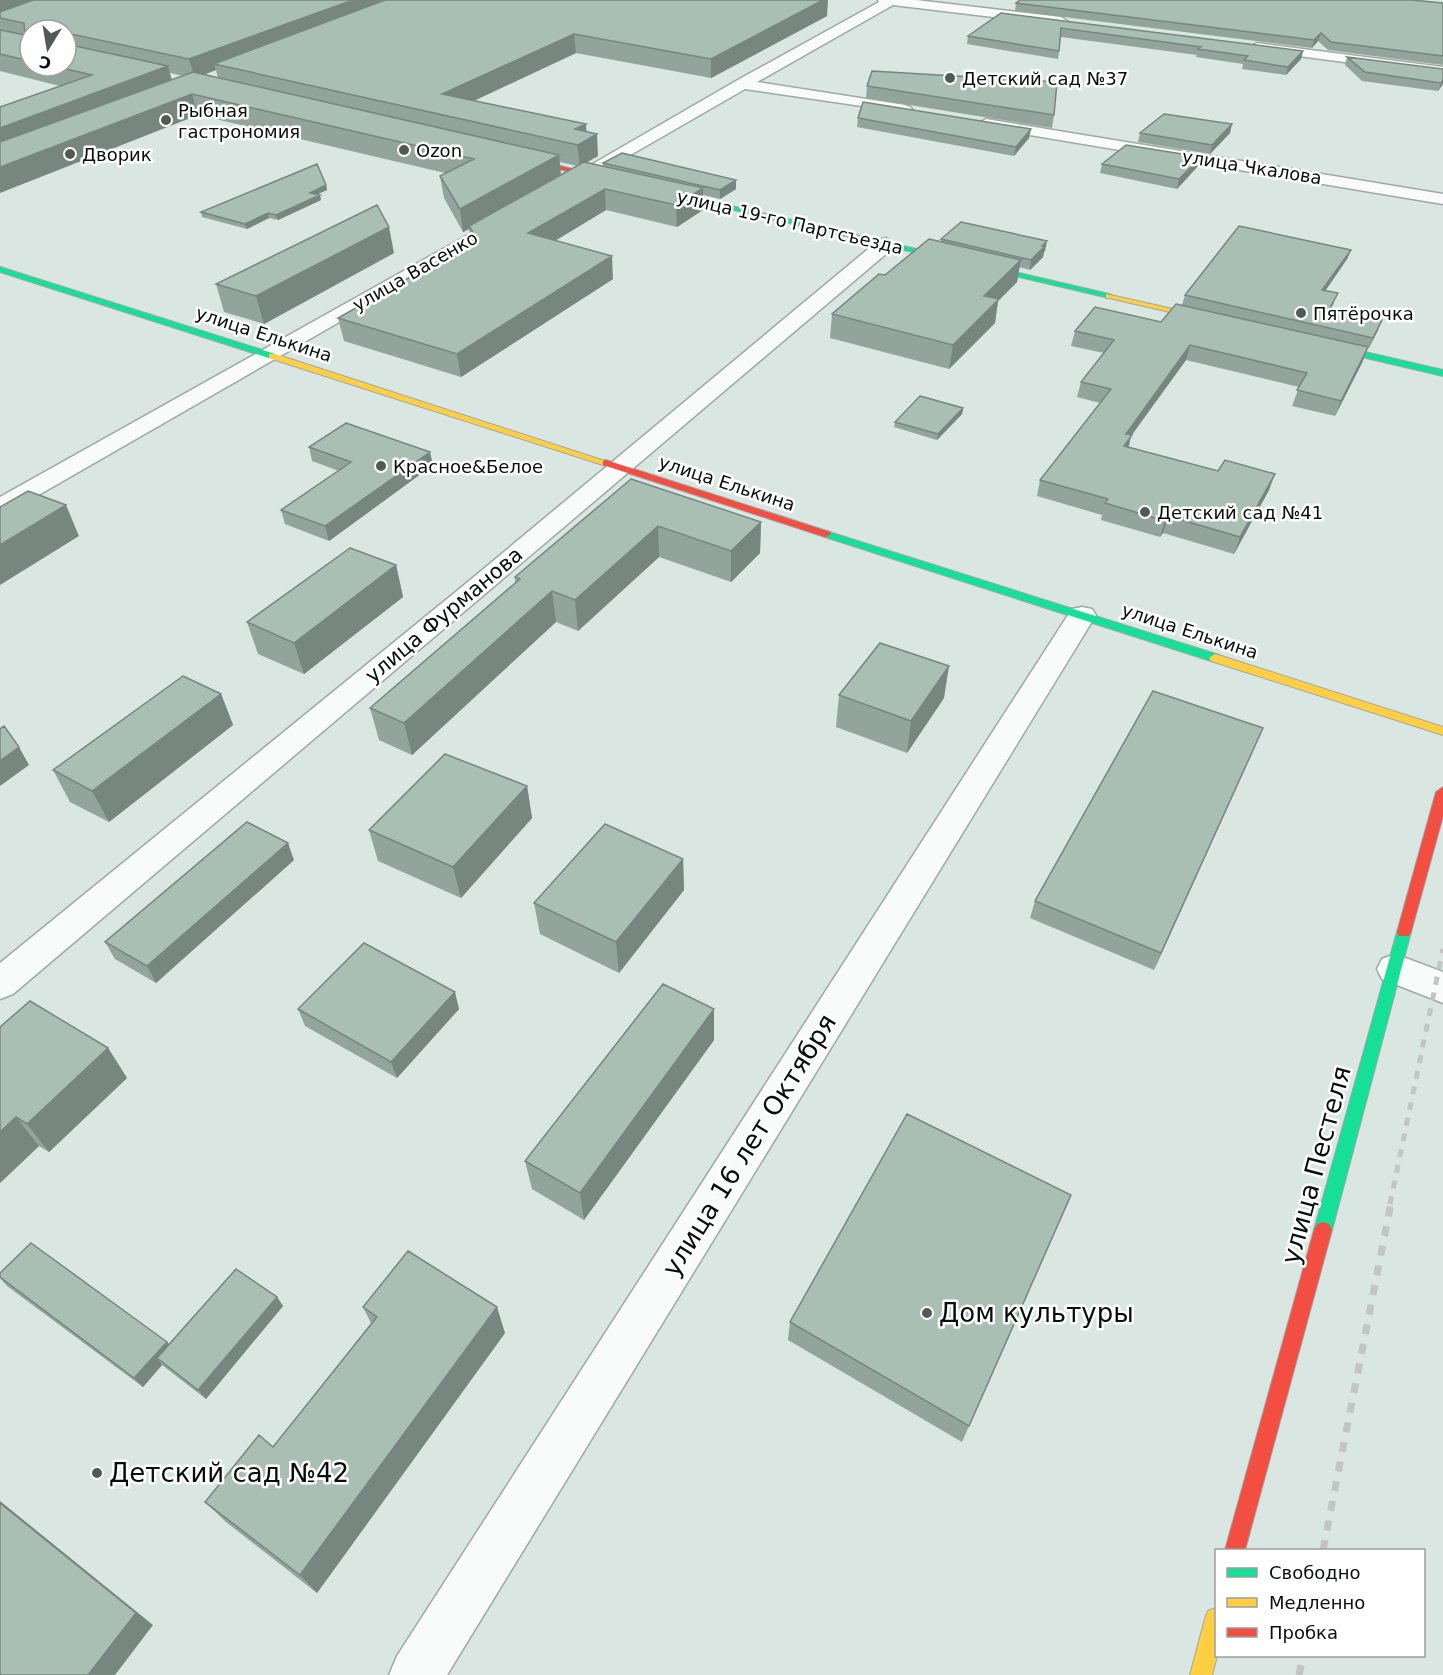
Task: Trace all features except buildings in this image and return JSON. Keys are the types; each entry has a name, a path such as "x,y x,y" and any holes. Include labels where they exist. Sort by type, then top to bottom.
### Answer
{"street":[{"path":"548,195 889,0 1074,23"},
{"path":"1241,45 1443,71"},
{"path":"741,84 916,112"},
{"name":"улица Чкалова","path":"975,122 1443,199"},
{"name":"улица 19-го Партсъезда","path":"502,154 1222,322"},
{"name":"улица Васенко","path":"0,507 528,207"},
{"name":"улица Фурманова","path":"0,984 886,244"},
{"name":"улица Елькина","path":"0,269 1443,731"},
{"path":"1304,341 1443,373"},
{"name":"улица 16 лет Октября","path":"416,1675 1082,615"},
{"name":"улица Пестеля","path":"1236,1549 1443,792"},
{"path":"1395,969 1443,988"},
{"path":"1201,1675 1215,1623"}],"railway":[{"path":"1390,1204 1443,949"},
{"path":"1323,1549 1391,1203"},
{"path":"1299,1675 1303,1657"}],"traffic: fast":[{"path":"659,191 1109,296"},
{"path":"0,269 272,356"},
{"path":"1322,345 1443,373"},
{"path":"826,534 1215,658"},
{"path":"1323,1230 1404,932"}],"traffic: slow":[{"path":"1109,296 1213,320"},
{"path":"272,356 606,463"},
{"path":"1215,658 1443,731"},
{"path":"1201,1675 1215,1623"}],"traffic: jam":[{"path":"516,157 611,180"},
{"path":"606,463 826,534"},
{"path":"1404,932 1443,792"},
{"path":"1235,1549 1323,1230"}],"place":[{"name":"Детский сад №37","path":"950,78"},
{"name":"Рыбная гастрономия","path":"166,120"},
{"name":"Ozon","path":"404,150"},
{"name":"Дворик","path":"70,154"},
{"name":"Пятёрочка","path":"1301,313"},
{"name":"Красное&Белое","path":"381,466"},
{"name":"Детский сад №41","path":"1145,512"},
{"name":"Дом культуры","path":"927,1313"},
{"name":"Детский сад №42","path":"97,1473"}]}
